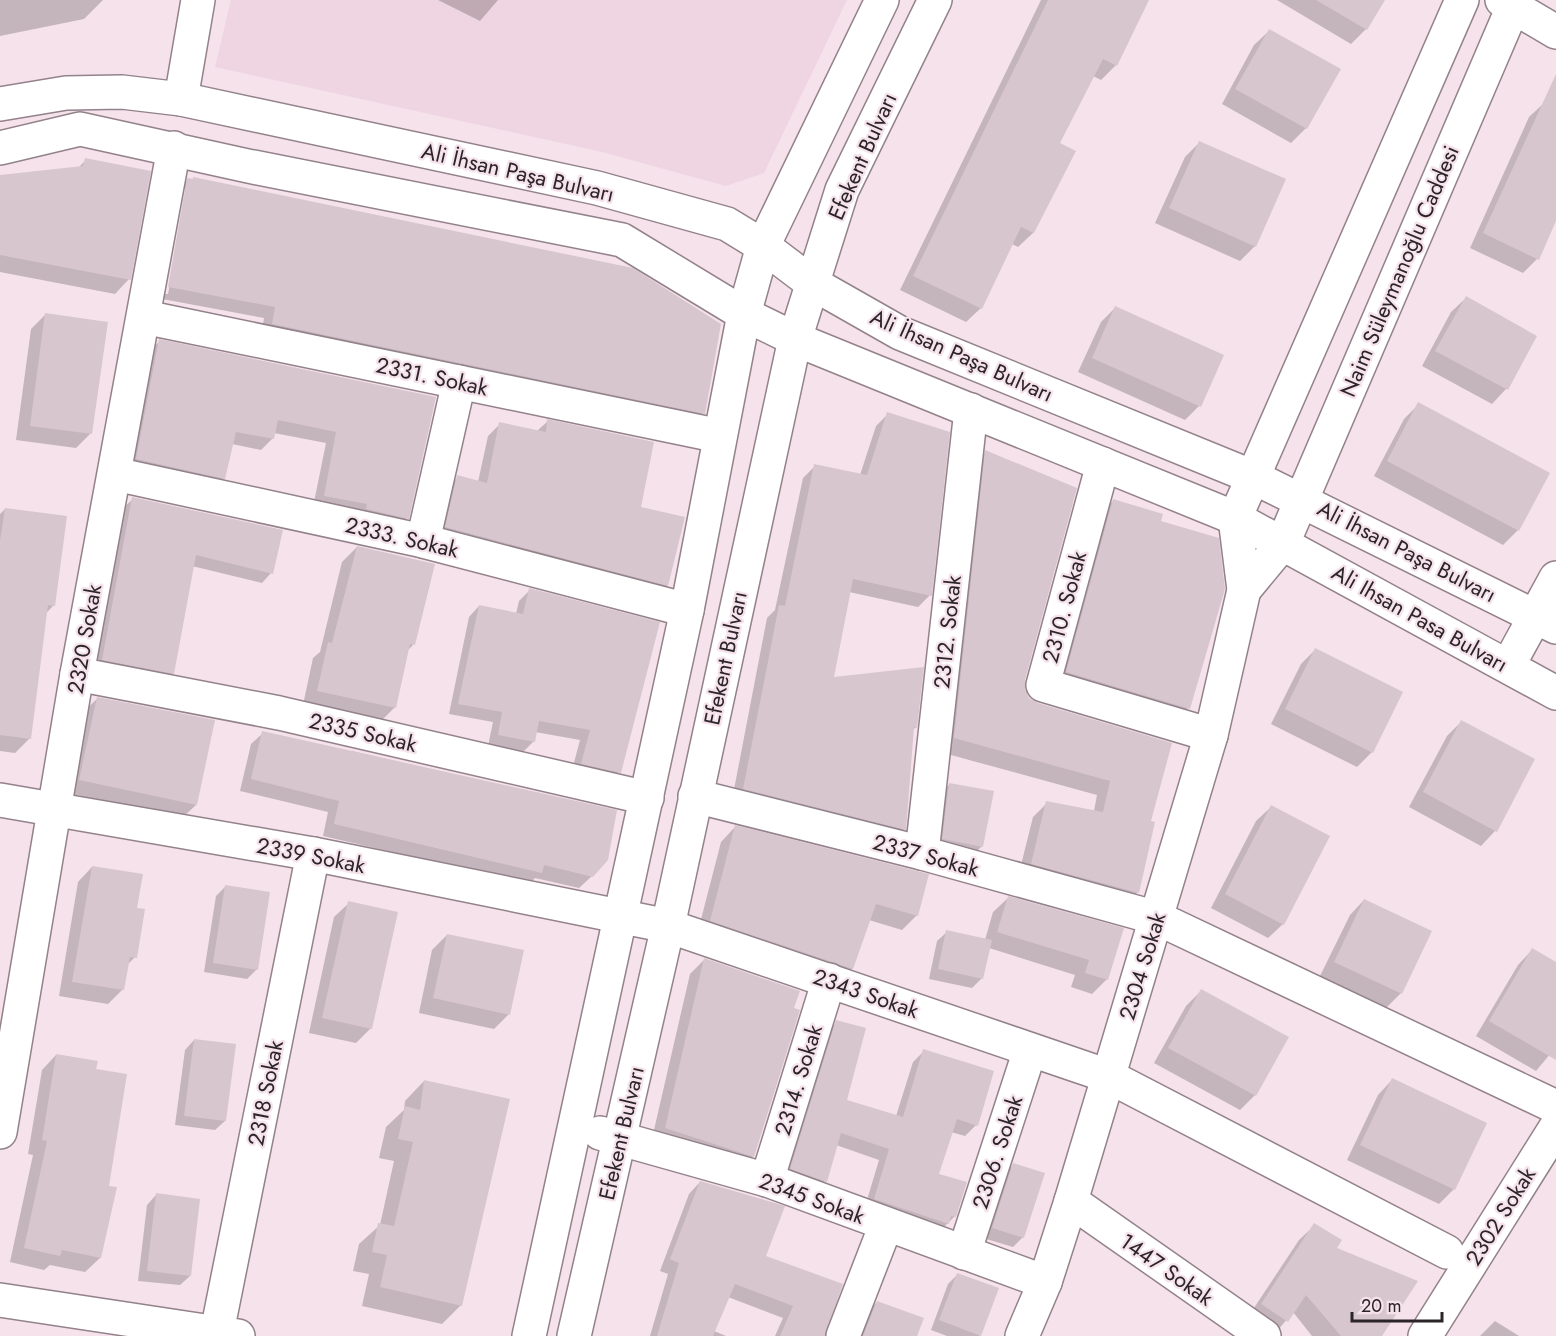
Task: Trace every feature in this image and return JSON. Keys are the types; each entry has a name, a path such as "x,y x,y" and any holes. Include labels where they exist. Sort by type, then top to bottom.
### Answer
{"street":[{"name":"Efekent Bulvarı","path":"529,1336 687,610 744,314 763,246 882,0"},
{"name":"Efekent Bulvarı","path":"574,1336 668,926 694,796 795,339 842,190 935,0"},
{"path":"1244,590 1235,518 1462,0"},
{"path":"1510,3 1556,32"},
{"name":"Naim Süleymanoğlu Caddesi","path":"1244,590 1283,543 1510,3"},
{"path":"181,99 191,5"},
{"name":"Ali İhsan Paşa Bulvarı","path":"0,104 66,93 122,92 181,99 597,188 727,224 763,246 812,283 900,333 1300,498 1546,622"},
{"name":"Ali İhsan Paşa Bulvarı","path":"0,148 80,129 248,166 622,240 744,314 795,339 1235,518 1283,543"},
{"name":"2320 Sokak","path":"0,1132 77,674 174,148"},
{"name":"2331. Sokak","path":"144,316 720,436"},
{"path":"423,541 459,382"},
{"name":"2312. Sokak","path":"922,853 971,410"},
{"name":"2310. Sokak","path":"1103,464 1043,685 1211,735"},
{"name":"2333. Sokak","path":"115,474 423,541 687,610"},
{"name":"Ali Ihsan Pasa Bulvarı","path":"1283,543 1556,693"},
{"path":"1508,666 1546,622 1556,579"},
{"name":"2304 Sokak","path":"1022,1336 1045,1282 1157,918 1211,735 1244,590"},
{"name":"2335 Sokak","path":"77,674 279,713 647,798"},
{"name":"2337 Sokak","path":"694,796 922,853 1157,918 1556,1107"},
{"name":"2339 Sokak","path":"0,800 313,854 621,917"},
{"name":"2318 Sokak","path":"228,1334 313,854"},
{"name":"2343 Sokak","path":"621,917 668,926 1108,1076 1447,1252"},
{"name":"2314. Sokak","path":"767,1180 830,980"},
{"name":"2306. Sokak","path":"964,1253 1030,1050"},
{"name":"2345 Sokak","path":"574,1126 767,1180 1045,1282"},
{"name":"2302 Sokak","path":"1425,1336 1556,1127"},
{"name":"1447 Sokak","path":"1071,1201 1264,1336"},
{"path":"843,1336 886,1225"},
{"path":"0,1300 228,1334"}],"shaded area":[{"path":"231,0 847,0 764,173 726,186 602,152 215,67"}],"building":[{"path":"1048,0 1149,0 1117,66 1103,59 1060,143 1076,151 1034,233 1021,227 982,309 913,276"},
{"path":"1316,0 1385,0 1367,30"},
{"path":"1269,29 1341,69 1307,129 1235,89"},
{"path":"1556,74 1556,221 1539,260 1483,233"},
{"path":"1199,141 1286,179 1256,247 1169,208"},
{"path":"85,158 151,171 131,280 0,255 0,175 83,166"},
{"path":"193,177 633,268 721,324 705,414 272,324 275,307 168,287 187,178 193,179"},
{"path":"1466,296 1537,336 1508,390 1435,351"},
{"path":"1115,306 1224,355 1201,407 1092,358"},
{"path":"45,313 108,322 92,434 30,426"},
{"path":"159,339 436,397 409,519 366,509 367,504 324,496 336,432 278,420 274,439 236,432 225,479 136,459"},
{"path":"1418,402 1550,473 1519,531 1387,461"},
{"path":"887,412 950,432 932,596 853,579 834,677 924,667 917,728 914,727 906,830 743,789 779,605 785,606 814,464 867,475"},
{"path":"547,419 654,442 641,507 685,517 668,586 445,527 457,475 487,483 499,422 546,432"},
{"path":"985,450 1077,488 1025,680 1025,689 1029,698 1038,703 1172,743 1151,821 1155,822 1139,893 1031,864 1046,801 1103,812 1110,781 954,738"},
{"path":"132,497 283,530 273,574 196,555 174,674 102,660"},
{"path":"1113,499 1163,514 1161,521 1219,538 1225,589 1190,709 1066,672"},
{"path":"5,508 67,516 55,606 48,605 31,739 0,735 0,541"},
{"path":"357,546 435,564 415,645 410,644 396,708 317,691 328,642 332,643"},
{"path":"529,588 660,622 621,773 581,764 590,730 539,721 535,742 498,735 502,712 458,704 479,605 523,614"},
{"path":"1315,648 1403,692 1373,753 1285,709"},
{"path":"97,697 215,720 197,805 79,780"},
{"path":"1461,720 1535,759 1497,832 1423,792"},
{"path":"262,731 617,810 608,860 593,877 544,865 542,873 334,824 339,801 251,779"},
{"path":"949,783 994,791 983,847 942,839"},
{"path":"1271,805 1330,836 1284,925 1225,894"},
{"path":"735,825 929,874 918,916 876,904 853,969 710,921"},
{"path":"92,866 143,874 137,908 145,909 137,958 130,957 124,990 72,982"},
{"path":"225,885 270,892 258,970 213,963"},
{"path":"1008,896 1124,928 1108,980 1085,973 1089,960 997,932"},
{"path":"1364,899 1432,931 1402,994 1334,962"},
{"path":"348,901 398,912 372,1029 322,1018"},
{"path":"946,930 992,940 983,979 938,969"},
{"path":"447,934 524,950 510,1015 433,998"},
{"path":"1532,948 1556,962 1556,1060 1489,1021"},
{"path":"704,958 800,991 794,1008 800,1010 754,1157 665,1128"},
{"path":"1201,989 1289,1037 1256,1096 1168,1048"},
{"path":"836,1020 866,1028 847,1100 903,1117 923,1049 994,1071 978,1126 957,1119 939,1174 967,1182 956,1217 951,1216 949,1224 874,1199 889,1149 841,1133 827,1182 790,1169"},
{"path":"194,1039 236,1044 226,1121 184,1116"},
{"path":"56,1054 98,1061 96,1069 127,1074 109,1186 117,1187 101,1258 62,1250 60,1256 24,1248 47,1141 42,1140"},
{"path":"1392,1078 1487,1123 1455,1190 1360,1145"},
{"path":"424,1080 510,1099 462,1306 380,1287 387,1255 372,1252 378,1223 394,1226 413,1142 398,1139 405,1106 420,1110"},
{"path":"1013,1163 1045,1173 1024,1238 992,1228"},
{"path":"700,1181 785,1206 766,1256 843,1284 825,1336 780,1336 793,1306 735,1284 713,1336 657,1336 679,1263 670,1259"},
{"path":"156,1193 200,1199 191,1276 147,1271"},
{"path":"1314,1223 1342,1240 1337,1248 1418,1281 1382,1336 1341,1336 1306,1295 1288,1322 1261,1304"},
{"path":"957,1273 999,1288 981,1336 939,1320"},
{"path":"877,1301 924,1318 917,1336 863,1336"}]}
